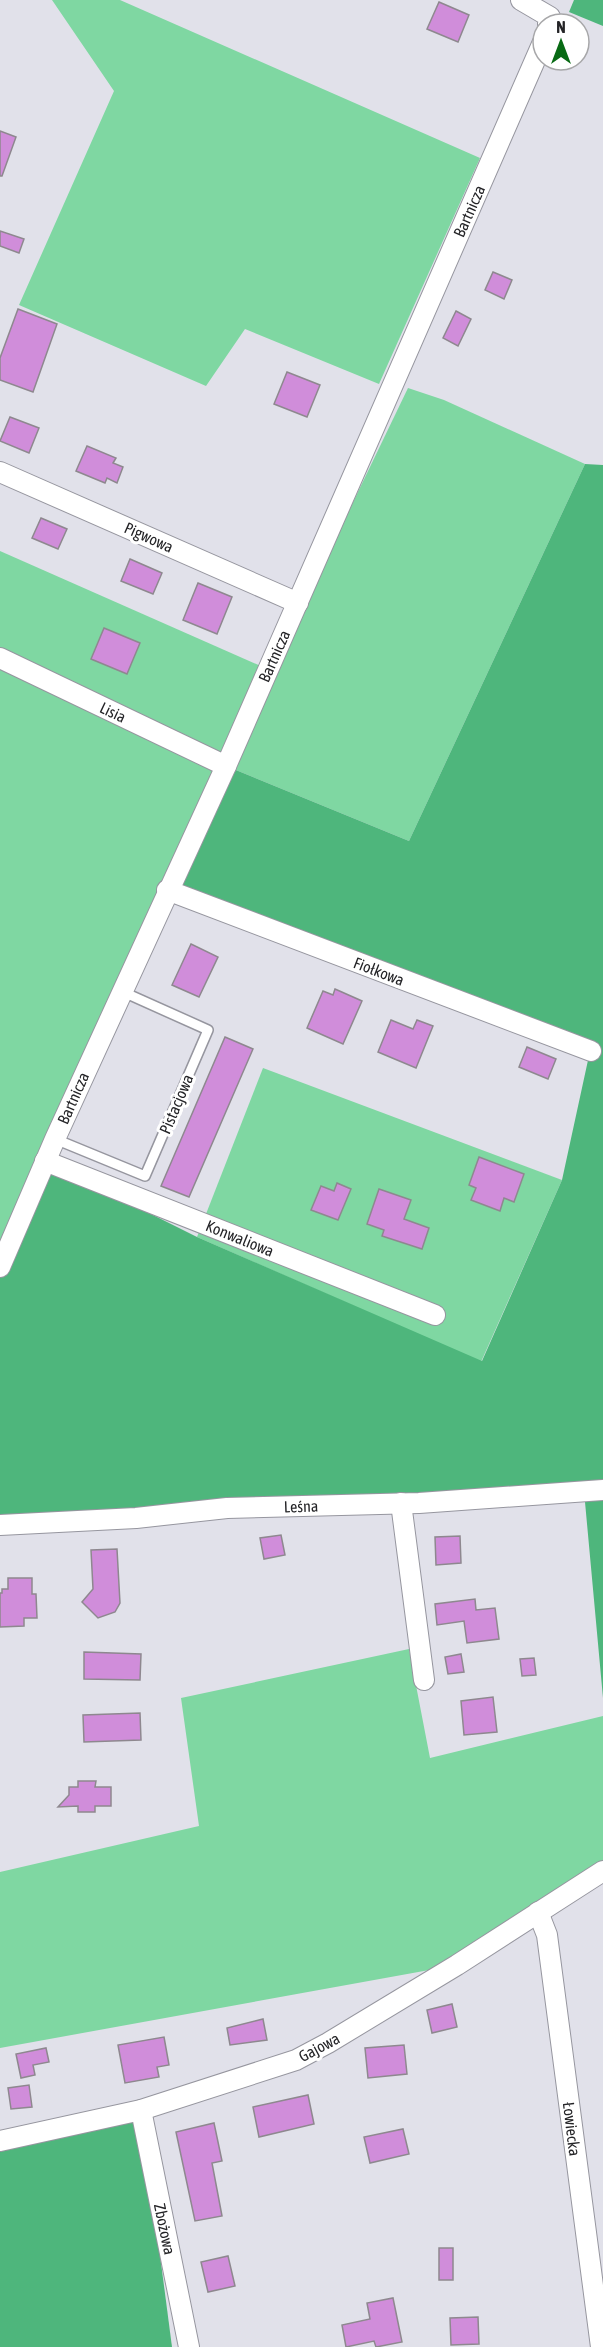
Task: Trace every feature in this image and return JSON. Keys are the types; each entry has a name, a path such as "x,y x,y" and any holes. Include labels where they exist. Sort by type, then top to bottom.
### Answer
{"street":[{"path":"521,0 538,12"},
{"name":"Bartnicza","path":"0,1267 121,991 226,766 531,69"},
{"name":"Pigwowa","path":"0,472 298,603"},
{"name":"Lisia","path":"0,658 226,766"},
{"name":"Fiołkowa","path":"167,890 591,1051"},
{"name":"Konwaliowa","path":"45,1161 435,1315"},
{"name":"Leśna","path":"0,1524 136,1518 227,1508 400,1503 603,1490"},
{"path":"400,1503 424,1680"},
{"name":"Gajowa","path":"0,2141 141,2110 296,2060 457,1965 603,1871"},
{"name":"Łowiecka","path":"538,1912 547,1935 601,2347"},
{"name":"Zbożowa","path":"141,2110 189,2347"}],"lane":[{"name":"Pistacjowa","path":"55,1139 145,1176 208,1030 121,991"}],"green space":[{"path":"52,0 120,0 480,158 379,384 245,329 206,386 19,305 114,91"},
{"path":"574,0 603,0 603,26 591,21 591,12 569,12"},
{"path":"408,388 444,400 585,464 409,841 226,766"},
{"path":"585,464 603,465 603,1698 584,1491 0,1524 0,1267 45,1161 197,1237 482,1361 562,1180 590,1051 167,890 226,766 409,841"},
{"path":"0,551 263,667 0,1245"},
{"path":"263,1068 562,1180 481,1362 197,1237"},
{"path":"409,1649 430,1758 603,1716 603,1871 457,1965 0,2048 0,1872 199,1826 181,1698"},
{"path":"141,2110 172,2347 0,2347 0,2141"}],"building":[{"path":"439,2 469,15 458,42 427,29"},
{"path":"0,131 16,137 2,176 0,176"},
{"path":"0,231 24,239 19,253 0,246"},
{"path":"493,272 512,280 504,299 485,290"},
{"path":"18,309 57,324 33,392 0,380 0,358"},
{"path":"456,311 471,319 458,346 443,338"},
{"path":"287,372 320,385 307,417 274,404"},
{"path":"10,417 39,428 29,453 0,441"},
{"path":"87,446 116,458 113,463 123,467 117,483 107,478 105,483 76,471"},
{"path":"41,518 67,529 58,549 32,538"},
{"path":"130,559 162,573 153,594 121,581"},
{"path":"198,583 232,597 217,634 183,620"},
{"path":"104,628 140,643 127,674 91,659"},
{"path":"191,944 218,957 199,997 172,985"},
{"path":"335,989 362,1001 343,1044 307,1028 323,991 333,995"},
{"path":"391,1020 413,1029 417,1020 433,1026 416,1068 378,1052"},
{"path":"225,1037 253,1049 189,1197 161,1186"},
{"path":"527,1047 556,1059 548,1079 519,1067"},
{"path":"479,1157 524,1174 514,1202 504,1198 500,1211 471,1200 476,1188 469,1185"},
{"path":"337,1183 351,1189 338,1220 311,1210 321,1186 334,1191"},
{"path":"379,1189 411,1200 404,1219 429,1228 422,1249 382,1236 384,1230 367,1224"},
{"path":"281,1535 285,1555 264,1559 260,1538"},
{"path":"460,1536 461,1563 436,1565 435,1537"},
{"path":"117,1549 120,1603 115,1612 98,1618 82,1602 93,1589 91,1550"},
{"path":"8,1578 32,1578 32,1594 36,1594 37,1618 24,1618 24,1626 0,1627 0,1593 2,1589 8,1589"},
{"path":"475,1599 476,1610 495,1608 499,1639 467,1643 464,1621 437,1625 435,1604"},
{"path":"84,1652 141,1654 140,1680 84,1679"},
{"path":"461,1654 464,1672 448,1674 445,1657"},
{"path":"534,1658 536,1675 522,1676 520,1659"},
{"path":"493,1697 497,1732 464,1735 461,1701"},
{"path":"140,1713 141,1740 84,1742 83,1715"},
{"path":"78,1781 96,1781 95,1787 111,1787 111,1806 95,1806 95,1812 78,1812 78,1806 58,1807 69,1795 69,1787 78,1787"},
{"path":"452,2004 457,2027 432,2033 427,2010"},
{"path":"263,2019 267,2040 230,2045 227,2028"},
{"path":"164,2037 169,2065 157,2067 159,2077 125,2083 118,2045"},
{"path":"404,2045 407,2074 368,2078 365,2048"},
{"path":"46,2048 49,2062 33,2065 35,2075 21,2078 16,2054"},
{"path":"29,2085 32,2107 11,2109 8,2088"},
{"path":"308,2095 314,2124 259,2137 253,2107"},
{"path":"214,2123 222,2161 212,2163 222,2216 195,2221 176,2132"},
{"path":"403,2129 409,2154 370,2163 364,2137"},
{"path":"439,2248 453,2248 453,2280 439,2280"},
{"path":"228,2256 235,2286 208,2292 201,2262"},
{"path":"393,2298 402,2342 376,2347 374,2341 346,2347 342,2325 370,2319 367,2303"},
{"path":"478,2317 479,2344 451,2345 450,2318"}]}
